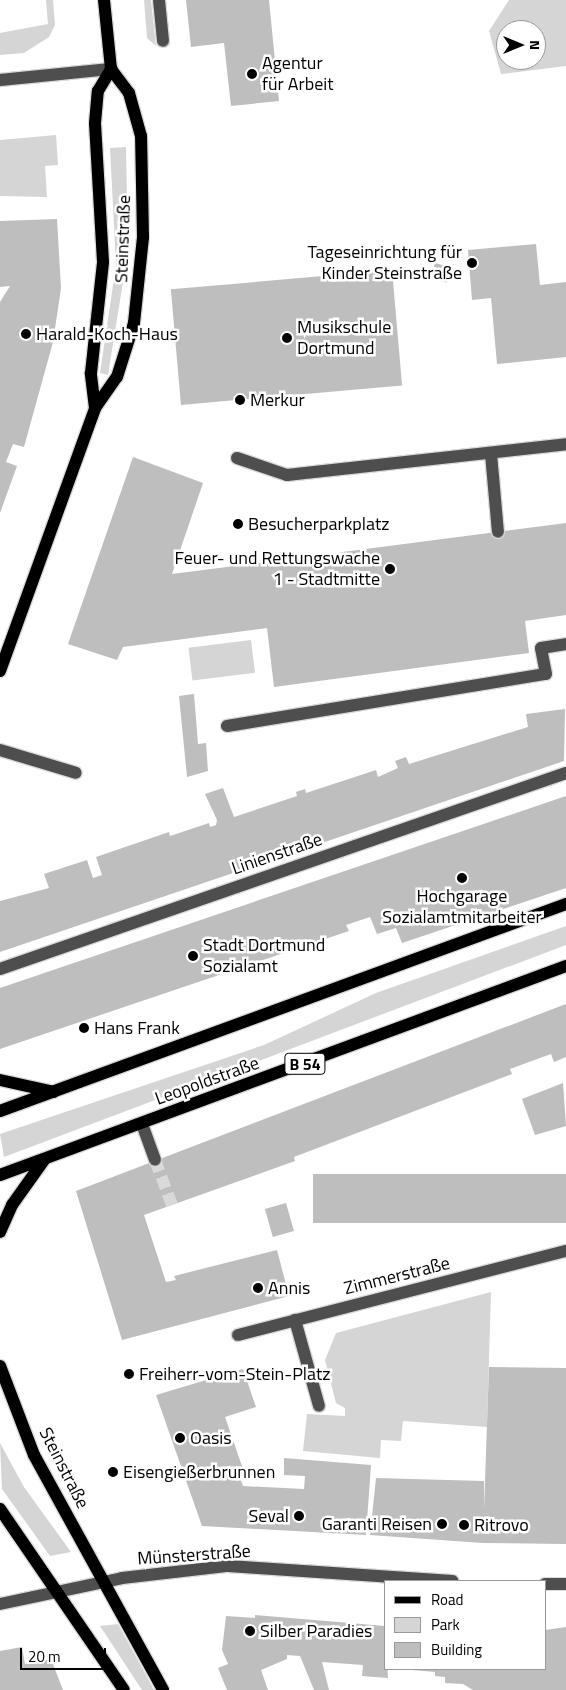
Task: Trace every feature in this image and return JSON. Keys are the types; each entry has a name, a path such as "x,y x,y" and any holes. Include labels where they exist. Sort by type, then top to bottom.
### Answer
{"main road":[{"name":"Steinstraße","path":"0,671 95,408 117,377 128,350 143,237 139,118 129,93 112,69 104,0"},
{"name":"Steinstraße","path":"95,408 91,373 102,271 103,217 95,123 98,91 112,69"},
{"path":"0,1111 566,904"},
{"name":"Leopoldstraße","path":"0,1175 566,966"},
{"path":"0,1080 54,1092"},
{"path":"0,1232 12,1205 44,1160"},
{"name":"Steinstraße","path":"0,1366 34,1455 163,1690"},
{"path":"0,1510 59,1592 124,1690"}],"street":[{"path":"159,0 163,42"},
{"path":"0,80 112,69"},
{"path":"237,458 287,474 491,454 566,444"},
{"path":"491,454 498,532"},
{"path":"227,726 546,674 541,648 566,644"},
{"path":"0,750 76,773"},
{"name":"Linienstraße","path":"0,969 566,773"},
{"path":"142,1124 155,1160"},
{"name":"Zimmerstraße","path":"238,1335 566,1251"},
{"path":"295,1320 319,1406"},
{"name":"Münsterstraße","path":"0,1604 105,1582 228,1566 437,1580"},
{"path":"546,1584 566,1584"}],"green space":[{"path":"46,0 53,0 55,25 49,37 24,53 0,55 0,33 48,24"},
{"path":"144,0 151,0 156,46 147,38"},
{"path":"509,0 566,0 566,66 546,68 546,20 496,20"},
{"path":"496,20 496,56 489,31"},
{"path":"500,70 534,70 501,74"},
{"path":"56,135 58,165 45,166 47,197 0,196 0,140"},
{"path":"126,147 128,251 108,375 100,373 116,265 110,148"},
{"path":"251,640 255,673 192,680 188,648"},
{"path":"566,926 566,945 4,1157 0,1134 264,1045 376,993"},
{"path":"491,1292 487,1427 403,1421 401,1441 381,1440 380,1458 303,1451 307,1414 345,1416 345,1408 336,1403 325,1360 336,1333"},
{"path":"0,1443 24,1487 71,1552 50,1556 2,1489"},
{"path":"118,1624 154,1690 142,1690 100,1626"}],"building":[{"name":"Agentur für Arbeit","path":"186,0 269,0 279,101 231,106 224,43 191,47"},
{"name":"Harald-Koch-Haus","path":"57,219 61,288 53,342 24,447 13,444 6,462 17,466 0,513 0,302 10,286 0,287 0,221"},
{"path":"536,244 540,285 566,282 566,357 497,364 491,298 472,300 468,250"},
{"path":"435,263 450,267 446,283 431,278"},
{"name":"Musikschule Dortmund","path":"392,270 402,386 181,405 171,289"},
{"name":"Feuer- und Rettungswache 1 - Stadtmitte","path":"133,457 203,483 172,574 566,523 566,615 525,621 529,653 274,687 267,628 123,647 117,660 68,644"},
{"path":"194,694 198,744 206,743 208,771 187,777 179,696"},
{"path":"565,709 564,761 0,952 0,901 49,888 44,874 87,860 93,878 102,875 96,857 169,832 170,836 209,823 210,827 216,825 217,820 205,794 223,788 234,817 297,796 296,792 305,789 306,793 376,770 378,777 398,768 395,761 406,757 409,764 528,727 526,714"},
{"path":"566,796 566,888 402,943 396,928 377,934 370,917 346,925 349,931 0,1049 0,988"},
{"path":"566,1004 566,1057 554,1062 551,1054 510,1069 512,1074 294,1157 295,1161 144,1215 166,1282 176,1280 174,1276 277,1250 289,1296 122,1340 76,1191"},
{"path":"563,1083 566,1126 535,1135 522,1099"},
{"path":"313,1174 566,1174 566,1223 313,1223"},
{"path":"286,1203 294,1231 273,1237 265,1209"},
{"path":"489,1367 566,1368 566,1544 483,1543 370,1535 376,1478 484,1481 484,1510"},
{"path":"243,1369 256,1407 225,1417 243,1469 238,1472 243,1486 304,1489 305,1476 284,1475 284,1458 371,1465 366,1535 202,1526 156,1395"},
{"path":"255,1615 384,1626 384,1670 388,1670 388,1678 362,1676 363,1665 322,1662 329,1690 314,1690 300,1656 287,1655 287,1659 261,1670 268,1690 227,1690 218,1668 228,1664 222,1650 226,1616 255,1618"},
{"path":"566,1627 566,1690 473,1690 463,1684 445,1683 445,1677 435,1676 435,1672 412,1670 546,1670 546,1630"},
{"path":"22,1647 25,1664 51,1659 63,1690 0,1690 0,1651"}],"tunnel":[{"path":"155,1160 172,1205"}],"place":[{"name":"Agentur für Arbeit","path":"252,74"},
{"name":"Tageseinrichtung für Kinder Steinstraße","path":"472,263"},
{"name":"Harald-Koch-Haus","path":"26,334"},
{"name":"Musikschule Dortmund","path":"287,338"},
{"name":"Merkur","path":"240,400"},
{"name":"Besucherparkplatz","path":"238,524"},
{"name":"Feuer- und Rettungswache 1 - Stadtmitte","path":"390,569"},
{"name":"Hochgarage Sozialamtmitarbeiter","path":"462,878"},
{"name":"Stadt Dortmund Sozialamt","path":"193,956"},
{"name":"Hans Frank","path":"84,1028"},
{"name":"Annis","path":"258,1288"},
{"name":"Freiherr-vom-Stein-Platz","path":"129,1374"},
{"name":"Oasis","path":"180,1438"},
{"name":"Eisengießerbrunnen","path":"113,1472"},
{"name":"Seval","path":"299,1516"},
{"name":"Garanti Reisen","path":"442,1524"},
{"name":"Ritrovo","path":"464,1525"},
{"name":"Silber Paradies","path":"250,1631"}]}
